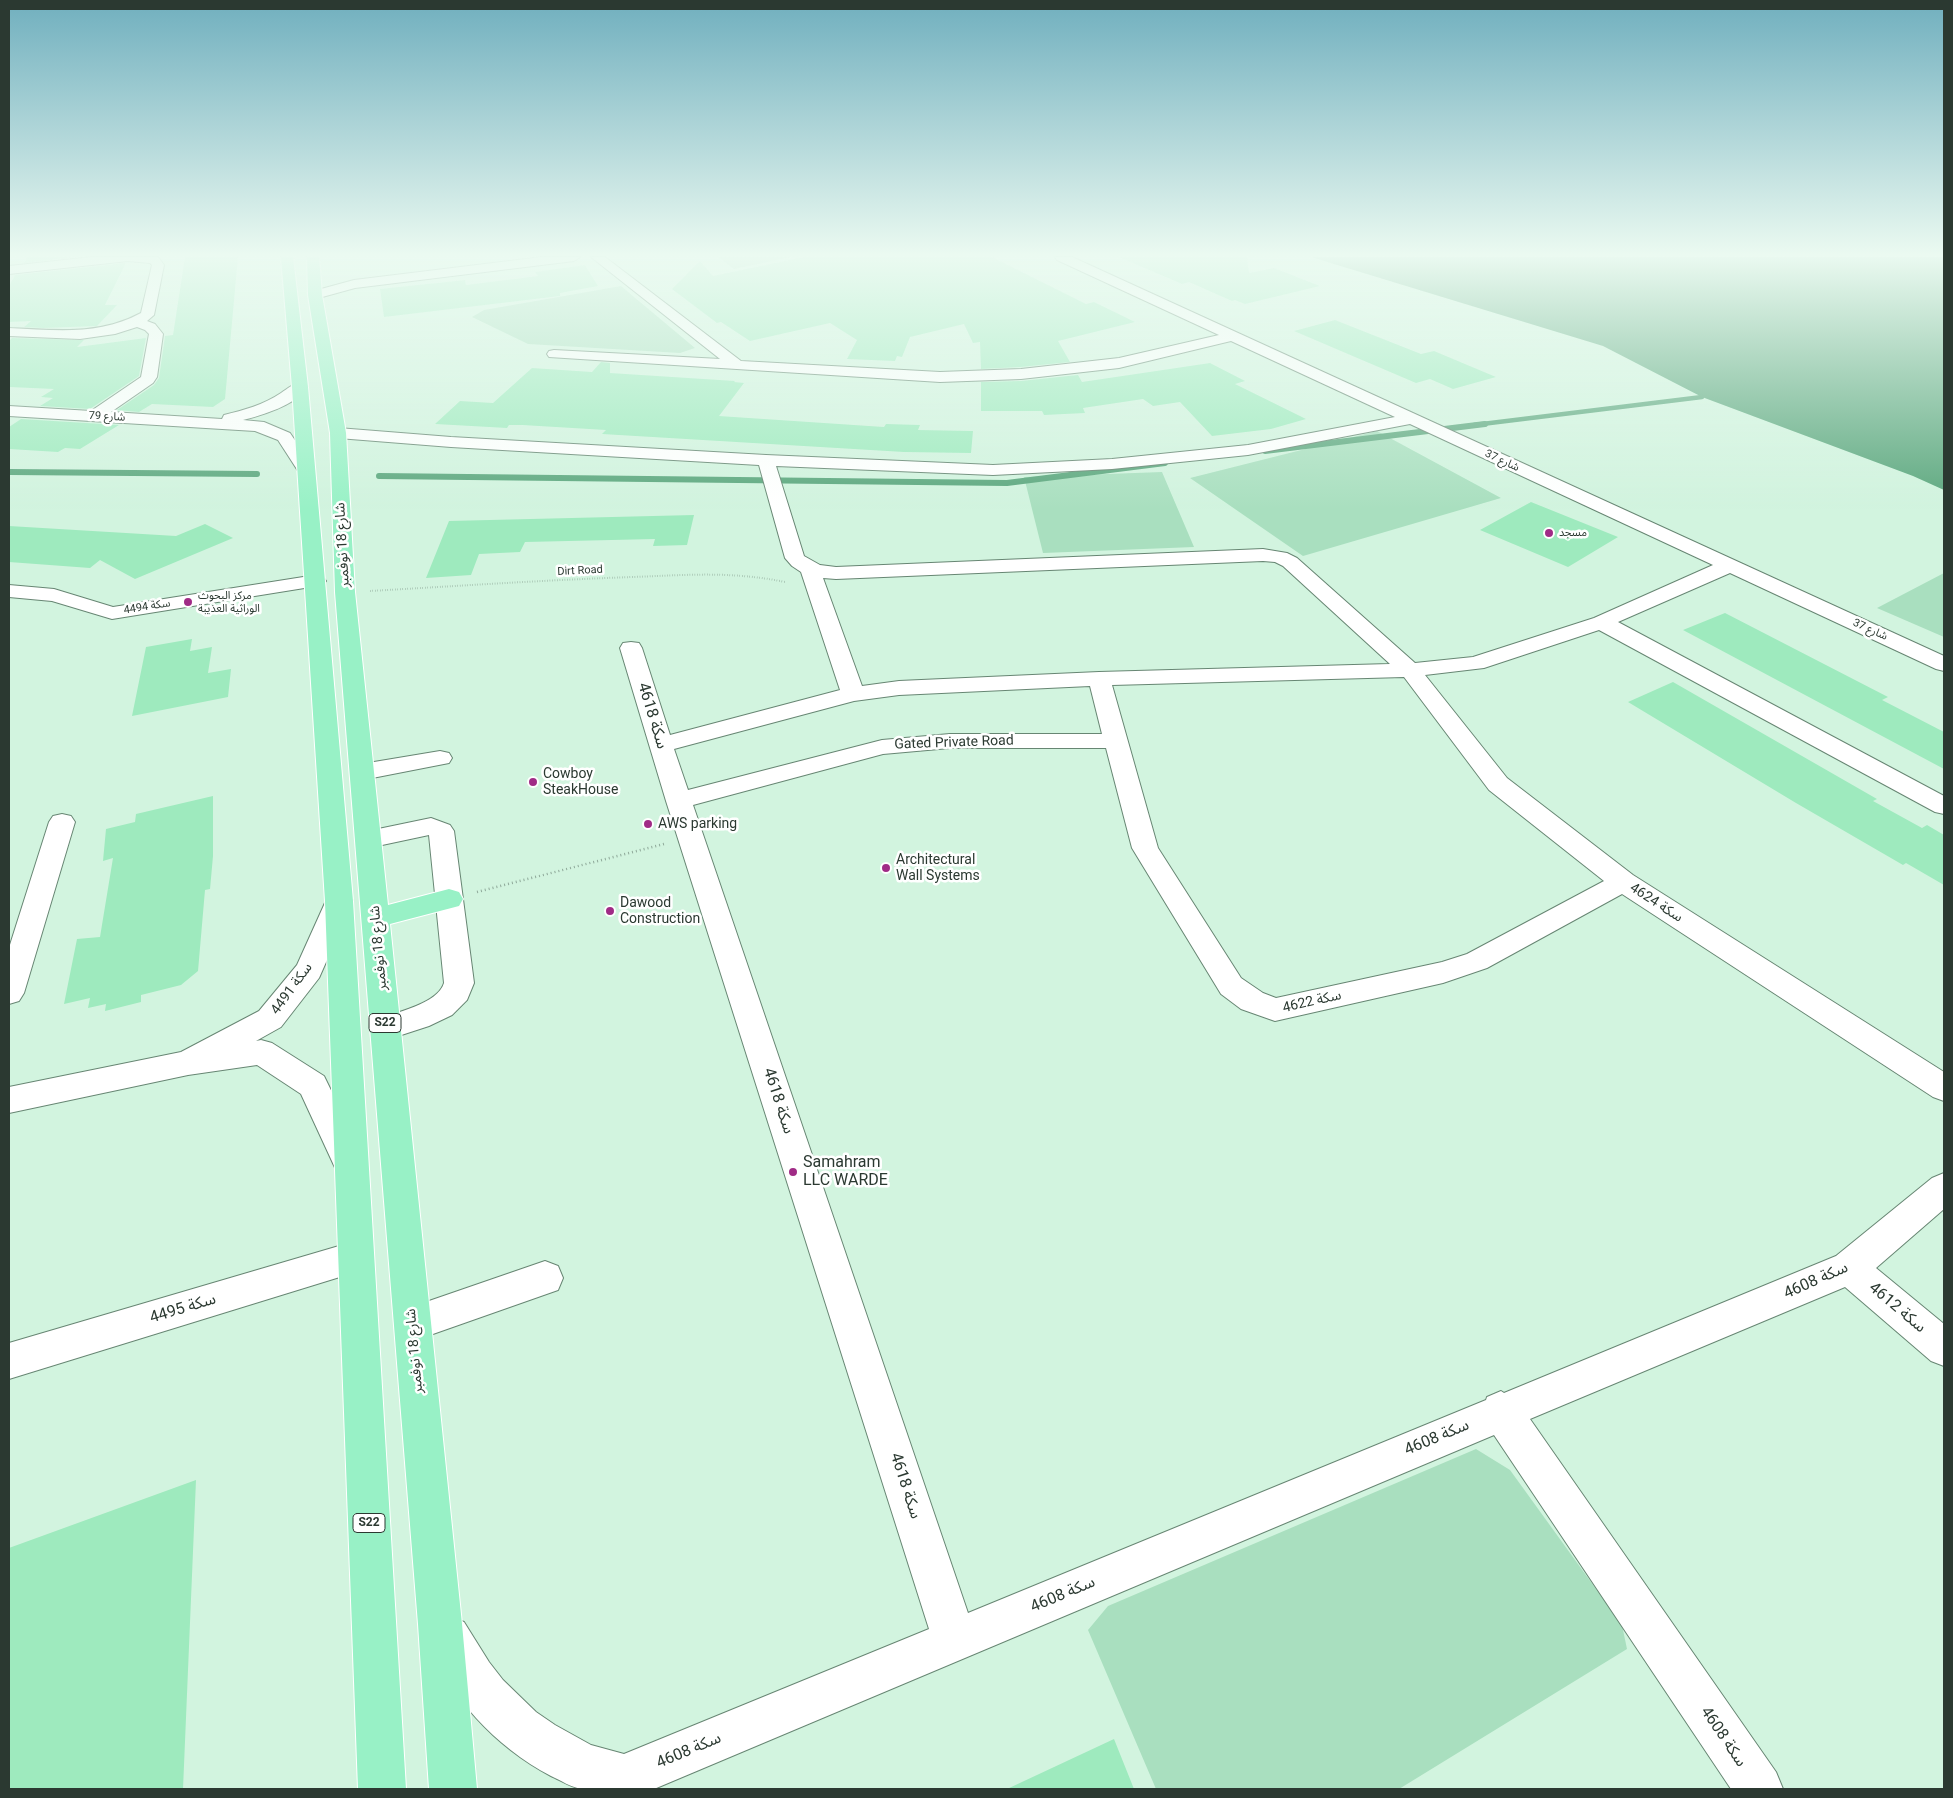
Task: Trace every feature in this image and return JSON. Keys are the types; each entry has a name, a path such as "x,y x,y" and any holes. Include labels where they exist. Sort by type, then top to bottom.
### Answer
{"main road":[{"name":"شارع 18 نوفمبر","path":"295,341 316,581 339,901 382,1789"},
{"name":"شارع 18 نوفمبر","path":"324,341 338,434 346,592 440,1624 453,1789"},
{"path":"376,918 449,899"}],"street":[{"path":"94,416 145,383 149,377 155,341"},
{"path":"706,341 737,365"},
{"path":"554,354 940,377 1021,374 1119,363 1213,341"},
{"name":"شارع 37","path":"1245,341 1728,566 1944,664"},
{"name":"79 شارع","path":"205,422 252,414 278,403 300,387"},
{"name":"79 شارع","path":"9,411 258,426 284,437 306,470"},
{"path":"338,434 766,460 993,470 1112,464 1248,450 1412,419"},
{"path":"766,460 794,558 813,576 853,694"},
{"name":"سكة 4624","path":"813,576 836,573 1263,554 1280,557 1290,562 1410,670 1498,784 1623,882 1944,1088"},
{"path":"661,744 853,694 899,688 1099,679 1410,670 1476,663 1601,622 1728,566"},
{"name":"سكة 4494","path":"9,591 54,595 112,613 316,581"},
{"path":"1601,622 1944,806"},
{"name":"سكة 4618","path":"631,648 955,1640"},
{"name":"سكة 4622","path":"1099,679 1145,848 1231,986 1252,1001 1275,1010 1443,972 1477,962 1623,882"},
{"name":"Gated Private Road","path":"680,801 882,747 950,741 1116,741"},
{"path":"362,772 440,758"},
{"path":"9,993 62,822"},
{"path":"368,839 424,827 437,828 441,831 458,990 447,1004 438,1009 386,1028"},
{"name":"سكة 4491","path":"188,1063 270,1020 309,970 339,901"},
{"name":"سكة 4491","path":"9,1100 188,1063 261,1052 313,1085 353,1171"},
{"name":"سكة 4608","path":"440,1624 458,1660 477,1687 510,1722 544,1747 620,1784 955,1640 1501,1411 1849,1268 1944,1188"},
{"name":"سكة 4495","path":"9,1361 356,1257"},
{"name":"سكة 4612","path":"1849,1268 1944,1348"},
{"path":"413,1323 545,1278"},
{"name":"سكة 4608","path":"1501,1411 1759,1789"}],"path":[{"name":"Dirt Road","path":"346,592 604,578 730,574 755,576 794,583 813,576"},
{"path":"449,899 692,837"}],"shaded area":[{"path":"522,341 687,341 695,348 680,353 528,344"},
{"path":"1586,341 1944,341 1944,490 1913,476 1702,397 1603,346"},
{"path":"1377,431 1501,498 1303,556 1190,478"},
{"path":"1162,472 1194,547 1043,553 1024,477"},
{"path":"1944,573 1944,637 1877,608"},
{"path":"1476,1449 1510,1470 1622,1625 1627,1649 1399,1789 1156,1789 1088,1630 1108,1606"}],"building":[{"path":"9,341 83,341 77,347 124,341 145,341 139,376 90,409 40,406 53,398 41,397 54,389 9,387"},
{"path":"164,341 230,341 225,399 213,407 152,404 139,412 117,410 154,385 159,378"},
{"path":"857,341 908,341 902,357 897,356 895,361 847,359"},
{"path":"972,341 1058,341 1070,362 981,369 980,342 973,343"},
{"path":"1317,341 1388,341 1421,354 1434,351 1496,377 1453,389 1430,379 1416,383"},
{"path":"601,362 610,363 610,373 744,383 719,416 884,427 886,424 920,425 918,430 973,431 971,453 904,452 602,434 606,430 522,425 509,425 507,428 435,424 460,401 493,403 532,368 592,372"},
{"path":"1210,363 1245,381 1235,384 1306,419 1271,429 1212,436 1180,402 1153,406 1143,399 1083,408 1085,413 1044,415 1042,411 981,411 981,382 1021,381 1078,375 1082,382"},
{"path":"21,419 119,425 80,449 65,448 58,452 9,449 9,427"},
{"name":"مسجد","path":"1531,502 1618,537 1568,567 1480,530"},
{"path":"694,515 687,545 653,546 655,539 525,542 520,552 479,554 471,575 426,578 449,521"},
{"path":"205,524 233,538 135,579 100,560 90,568 9,562 9,526 176,536"},
{"path":"1725,613 1888,697 1882,700 1944,732 1944,769 1683,630"},
{"path":"192,639 190,651 212,647 208,673 231,669 228,697 132,716 146,647"},
{"path":"1673,682 1877,799 1873,801 1922,828 1927,825 1944,835 1944,885 1906,863 1903,865 1628,702"},
{"path":"213,796 213,856 210,889 205,890 198,971 181,985 141,995 141,1002 105,1011 106,1004 88,1008 90,998 64,1004 77,939 100,937 113,858 103,861 106,829 135,822 136,814"},
{"path":"196,1480 183,1789 9,1789 9,1548"},
{"path":"1114,1739 1134,1789 1007,1789"}],"waterway":[{"path":"1474,425 1702,397"},
{"path":"1265,451 1485,424"},
{"path":"379,476 1007,483 1165,463"},
{"path":"9,472 257,474"}],"place":[{"name":"مسجد","path":"1549,533"},
{"name":"مركز البحوث الوراثية العذيبة","path":"188,602"},
{"name":"Cowboy SteakHouse","path":"533,782"},
{"name":"AWS parking","path":"648,824"},
{"name":"Architectural Wall Systems","path":"886,868"},
{"name":"Dawood Construction","path":"610,911"},
{"name":"Samahram LLC WARDE","path":"793,1172"}]}
